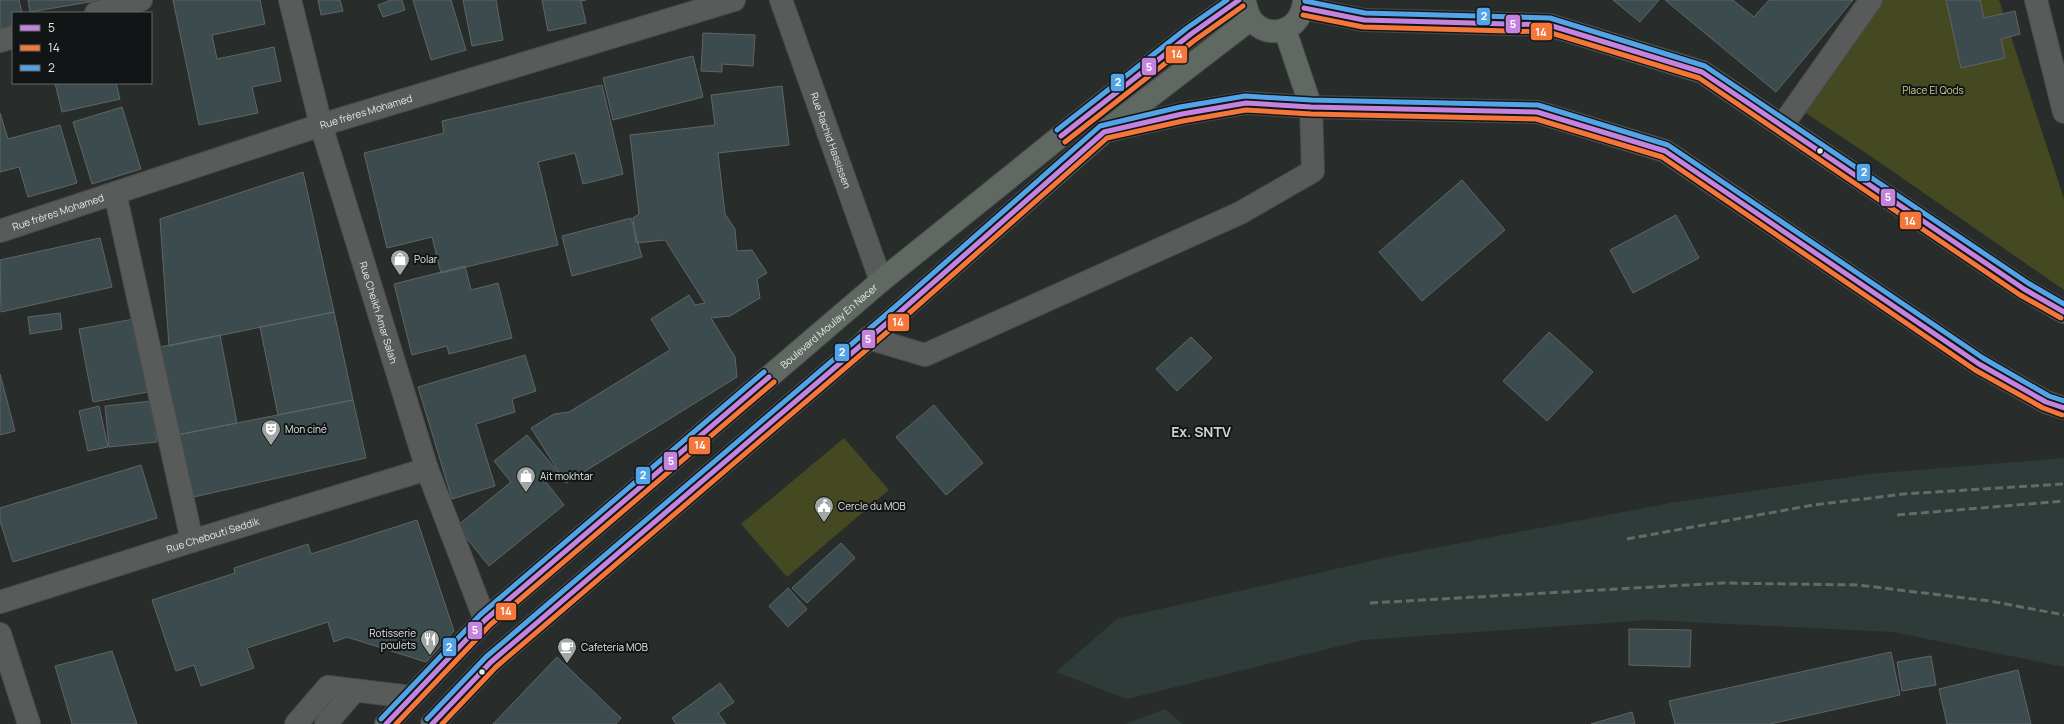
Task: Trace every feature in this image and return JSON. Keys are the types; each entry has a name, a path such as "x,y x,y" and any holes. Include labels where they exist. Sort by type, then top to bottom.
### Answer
{"main road":[{"name":"Boulevard Moulay En Nacer","path":"386,724 485,620 881,281 1087,115 1191,34 1238,0"},
{"path":"432,724 491,662 868,338 1104,132 1249,9 1258,26 1266,30 1276,32 1285,30 1294,25 1301,17 1304,4 1364,20 1549,25 1702,72 2024,288 2064,312"},
{"path":"1285,30 1311,107"},
{"path":"1104,132 1182,114 1246,104 1311,107 1537,112 1665,151 1979,364 2046,402 2064,408"}],"street":[{"path":"100,12 142,0"},
{"name":"Rue Cheikh Amar Salah","path":"290,0 322,125 427,470 485,620"},
{"name":"Rue frères Mohamed","path":"0,231 322,125 734,0"},
{"name":"Rue Rachid Hassissen","path":"781,0 881,281"},
{"path":"1782,126 1871,0"},
{"path":"2036,0 2064,112"},
{"path":"0,40 12,37"},
{"path":"868,338 924,355 1240,213 1313,171 1311,107"},
{"path":"115,193 192,541"},
{"name":"Rue Chebouti Seddik","path":"0,602 192,541 427,470"},
{"path":"0,634 29,724"},
{"path":"296,724 328,687 411,697"},
{"path":"326,724 355,690"}],"shaded area":[{"path":"2064,458 2064,667 1893,632 1649,620 1363,640 1127,699 1056,672 1117,619 1388,557 1670,503 1870,474"},
{"path":"1165,709 1183,724 1125,724"}],"green space":[{"name":"Place El Qods","path":"1874,0 1999,0 2064,199 2064,290 1869,155 1786,100"},
{"path":"844,438 889,490 787,577 741,524"}],"building":[{"path":"0,0 19,0 22,12 12,12 12,36 0,40"},
{"path":"28,0 101,0 30,12"},
{"path":"173,0 260,0 265,24 212,35 217,59 274,47 281,81 252,87 258,113 199,125"},
{"path":"318,0 340,0 343,11 321,15"},
{"path":"391,0 402,0 405,10 383,17 378,5"},
{"path":"413,0 451,0 466,50 431,60"},
{"path":"463,0 496,0 503,40 472,46"},
{"path":"542,0 586,0 581,1 586,23 548,31"},
{"path":"1613,0 1659,0 1640,22"},
{"path":"1665,0 1733,0 1754,17 1769,0 1853,0 1776,92"},
{"path":"1946,0 1980,0 1984,18 2015,11 2020,34 2001,39 2005,58 1961,68"},
{"path":"703,33 755,35 753,66 722,64 722,72 701,71"},
{"path":"693,56 703,97 613,120 603,78"},
{"path":"55,84 116,84 120,99 62,112"},
{"path":"602,85 623,174 583,184 575,153 538,162 558,245 441,273 432,237 387,248 364,153 444,133 442,121"},
{"path":"782,86 789,145 718,153 725,214 735,229 737,251 752,250 767,273 757,279 760,298 730,316 711,318 735,357 737,377 566,483 531,428 554,414 569,412 670,350 651,319 689,295 695,305 705,303 665,240 636,243 633,218 639,214 630,135 715,125 711,95"},
{"path":"122,107 141,169 92,184 73,122"},
{"path":"0,113 8,139 60,125 77,183 28,197 19,167 0,172"},
{"path":"303,172 334,312 169,346 160,219"},
{"path":"1462,180 1505,230 1422,301 1379,252"},
{"path":"1676,215 1699,258 1633,293 1610,250"},
{"path":"631,218 642,257 572,276 562,236"},
{"path":"100,238 112,287 1,312 0,260"},
{"path":"465,266 471,290 498,283 512,338 449,354 447,346 412,355 394,284"},
{"path":"334,312 353,400 278,415 260,327"},
{"path":"60,313 62,329 30,334 28,317"},
{"path":"134,319 148,392 93,402 79,329"},
{"path":"1549,332 1593,372 1547,421 1503,381"},
{"path":"220,335 237,423 177,435 160,347"},
{"path":"1191,337 1212,358 1177,391 1156,369"},
{"path":"525,355 536,391 512,399 515,412 476,424 495,486 452,499 418,387"},
{"path":"0,374 15,431 0,435"},
{"name":"Mon ciné","path":"353,400 366,458 185,499 177,435"},
{"path":"153,401 157,442 109,447 105,406"},
{"path":"934,405 983,463 946,495 896,437"},
{"path":"99,406 108,447 88,451 79,411"},
{"name":"Ait mokhtar","path":"527,435 558,472 546,482 564,505 489,566 457,526 511,482 494,461"},
{"path":"141,465 157,518 13,562 0,521 0,508"},
{"path":"417,520 454,631 426,662 347,637 334,642 328,622 247,648 254,668 201,686 194,665 176,671 152,600 235,573 234,568 308,544 311,554"},
{"path":"841,543 855,558 807,603 792,588"},
{"path":"788,588 807,609 788,627 769,606"},
{"path":"1629,629 1691,630 1690,667 1629,665"},
{"path":"112,651 137,724 72,724 55,666"},
{"path":"1891,652 1900,695 1770,724 1675,724 1669,701"},
{"path":"1931,656 1936,685 1902,691 1897,662"},
{"path":"557,657 621,718 616,724 493,724"},
{"path":"2018,670 2031,724 1947,724 1939,689"},
{"path":"720,683 734,702 718,713 726,724 676,724 672,718"},
{"path":"1632,712 1635,724 1591,724"}],"railway":[{"path":"1627,539 1813,505 1904,494 2064,484"},
{"path":"1897,515 2064,501"},
{"path":"1370,603 1723,583 1858,585 1990,601 2064,615"}],"transit line":[{"name":"2","path":"1057,130 1187,28 1227,0"},
{"name":"5","path":"1061,136 1191,34 1239,0"},
{"name":"2","path":"1305,1 1365,13 1550,18 1705,66 2028,283 2064,304"},
{"name":"14","path":"1065,142 1195,40 1243,6"},
{"name":"5","path":"1304,8 1364,20 1549,25 1702,72 2024,289 2064,312"},
{"name":"14","path":"1303,15 1363,27 1548,32 1699,78 2020,295 2061,318"},
{"name":"2","path":"427,719 486,657 896,306 1100,126 1180,107 1245,96 1311,100 1538,105 1668,145 1983,358 2049,396 2064,401"},
{"name":"5","path":"432,724 491,662 901,311 1104,132 1182,114 1246,103 1311,107 1537,112 1665,151 1979,364 2046,402 2064,408"},
{"name":"14","path":"442,724 496,667 906,316 1107,138 1183,121 1246,110 1311,114 1536,119 1662,157 1975,370 2043,408 2062,415"},
{"name":"2","path":"381,719 480,615 764,372"},
{"name":"5","path":"386,724 485,620 769,377"},
{"name":"14","path":"396,724 490,625 774,382"}],"place":[{"name":"Polar","path":"400,276"},
{"name":"Mon ciné","path":"271,446"},
{"name":"Ait mokhtar","path":"526,493"},
{"name":"Cercle du MOB","path":"824,523"},
{"name":"Rotisserie poulets","path":"430,656"},
{"name":"Cafeteria MOB","path":"567,664"}],"district":[{"name":"Ex. SNTV","path":"1201,431"}]}
